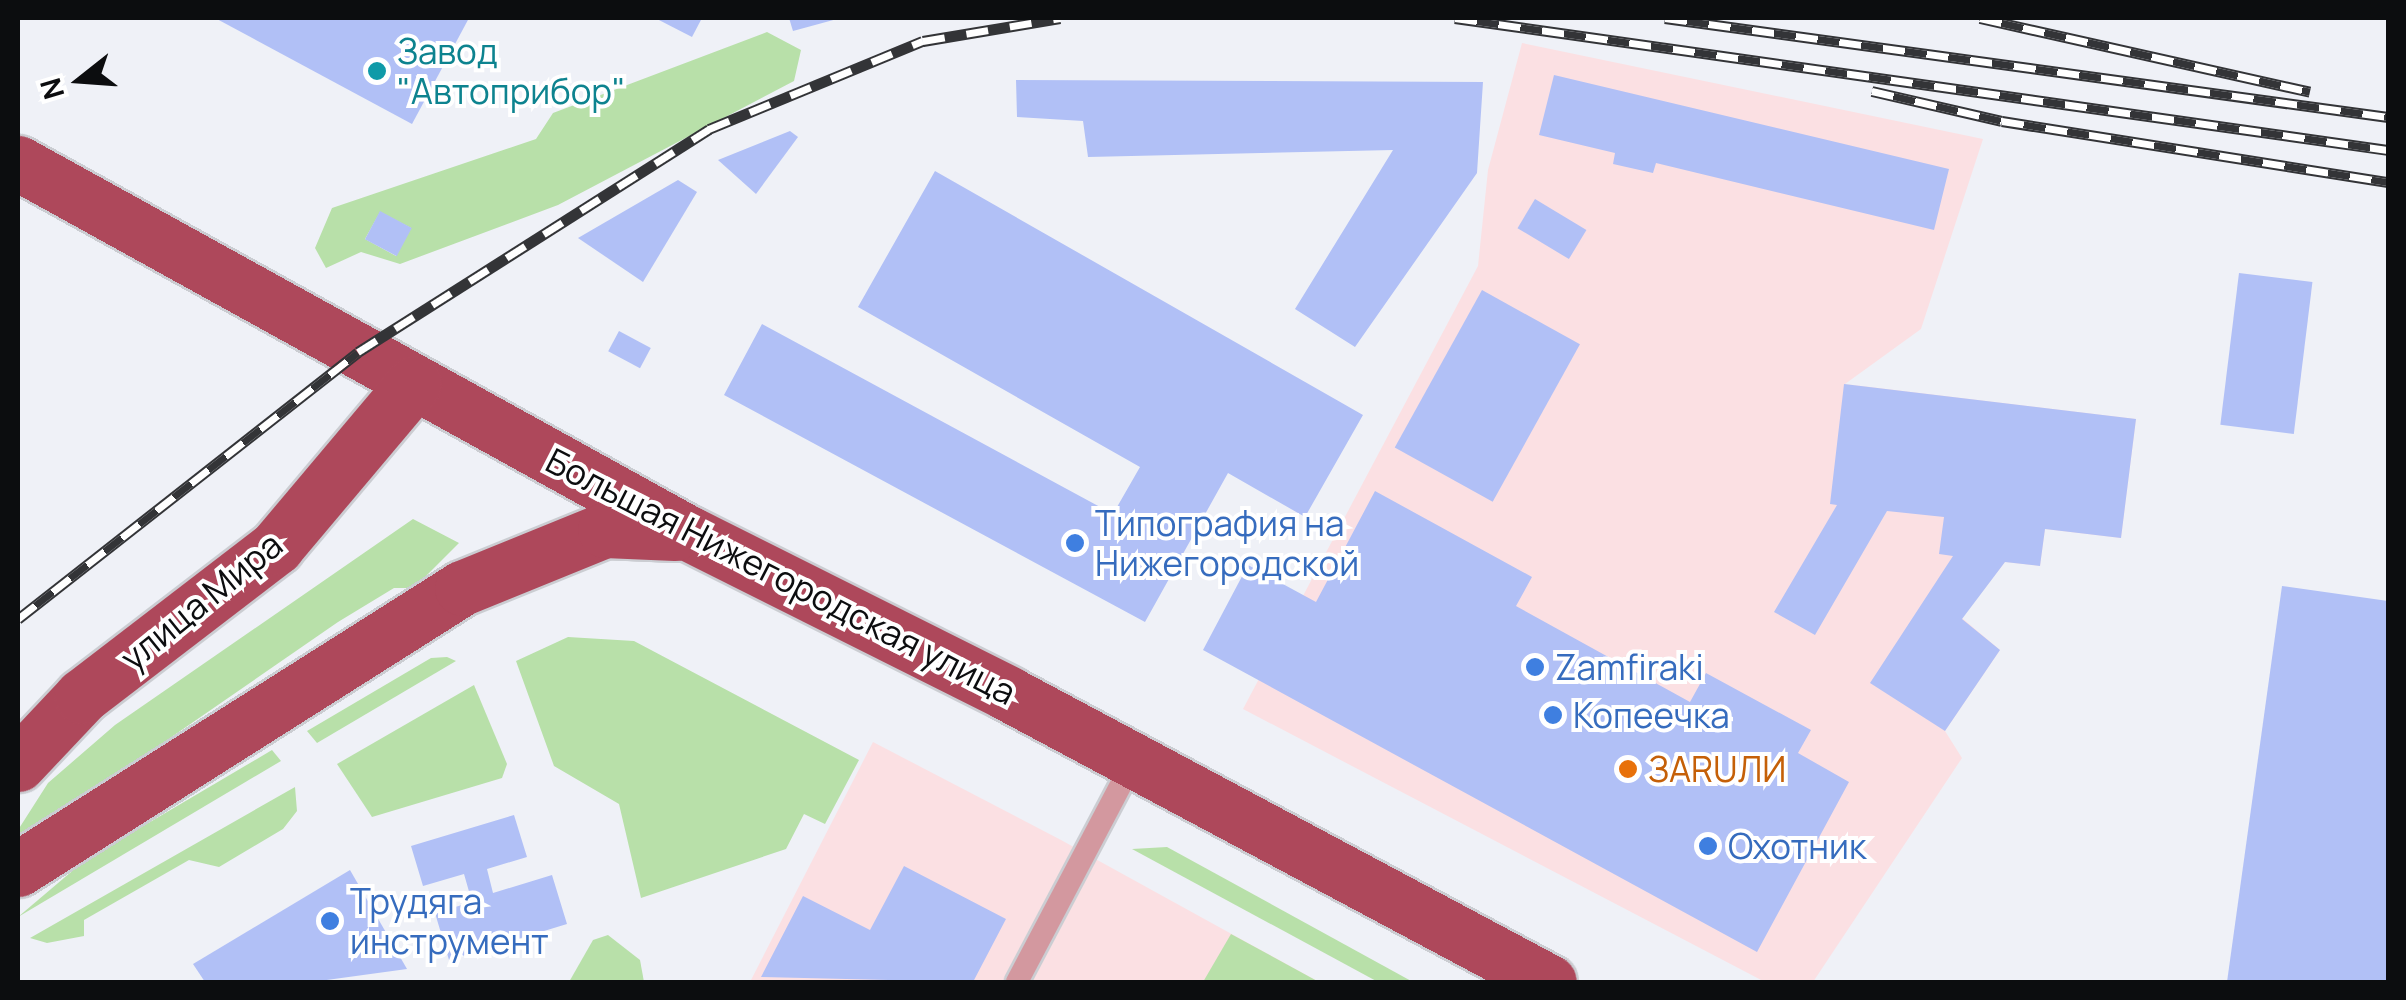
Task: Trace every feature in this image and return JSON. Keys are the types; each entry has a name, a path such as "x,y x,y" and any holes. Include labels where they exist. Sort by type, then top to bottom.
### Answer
{"main road":[{"name":"Большая Нижегородская улица","path":"18,163 688,533 1134,760 1549,982"},
{"name":"улица Мира","path":"18,764 82,696 276,547 414,382"},
{"path":"18,869 462,588 518,560 605,530 688,533"}],"lane":[{"path":"1018,982 1134,760"}],"shaded area":[{"path":"1522,43 1983,139 1921,329 1845,384 2136,419 2121,538 2045,529 2040,566 2005,562 1962,618 2000,650 1945,731 1962,758 1813,982 1765,982 1243,709 1478,266 1488,170"},
{"path":"873,742 1061,840 1319,982 750,982"}],"green space":[{"path":"767,32 801,50 794,81 558,205 400,264 361,252 326,268 315,248 332,208 536,139 553,113","holes":["380,212 411,228 396,256 365,239"]},
{"path":"413,519 459,543 414,588 394,588 338,622 18,843 18,830 48,783 115,725"},
{"path":"568,637 634,641 859,760 825,824 804,814 786,849 641,898 619,804 554,766 516,661"},
{"path":"431,658 456,661 317,743 307,731"},
{"path":"474,685 507,764 502,778 372,817 337,764"},
{"path":"272,750 281,761 18,917 84,861"},
{"path":"295,787 297,811 283,829 219,867 189,860 84,920 84,936 47,943 30,938"},
{"path":"1167,847 1413,982 1378,982 1132,849"},
{"path":"1231,934 1319,982 1203,982"},
{"path":"608,935 640,960 644,982 569,982 593,940"}],"building":[{"name":"Завод \"Автоприбор\"","path":"215,18 469,18 412,124"},
{"path":"655,18 702,18 692,37"},
{"path":"789,18 836,18 837,19 793,31"},
{"path":"1554,75 1949,169 1934,230 1656,163 1653,173 1613,164 1615,153 1539,135"},
{"path":"1016,80 1483,82 1477,173 1355,347 1295,309 1393,150 1088,157 1083,121 1017,117"},
{"path":"790,131 798,137 756,194 718,160"},
{"path":"935,171 1363,415 1305,517 1228,473 1145,622 724,395 762,324 1113,514 1140,467 858,307"},
{"path":"678,180 697,192 643,282 578,238"},
{"path":"1535,199 1586,230 1569,259 1517,228"},
{"path":"380,211 412,228 397,256 365,239"},
{"path":"2239,273 2312,282 2294,434 2220,425"},
{"path":"1482,290 1580,344 1493,502 1395,447"},
{"path":"619,331 651,348 640,368 608,351"},
{"path":"1844,384 2136,419 2121,538 2045,529 2040,566 2005,562 1962,619 2000,650 1945,731 1870,683 1953,556 1939,554 1944,517 1887,511 1815,635 1774,612 1837,505 1830,504"},
{"name":"Копеечка","path":"1375,491 1532,577 1516,606 1690,702 1706,673 1811,730 1798,753 1849,782 1757,952 1203,650 1248,565 1316,602"},
{"path":"2282,586 2388,601 2388,982 2227,982"},
{"path":"514,815 527,857 487,869 493,893 552,875 567,924 449,960 435,913 472,902 464,874 423,886 411,846"},
{"path":"904,866 1006,919 973,982 761,977 803,896 870,930"},
{"path":"350,870 407,969 312,982 205,982 193,964"}],"railway":[{"path":"18,619 358,352 709,129 923,41 1060,18"},
{"path":"1455,18 2388,150"},
{"path":"1665,18 2388,117"},
{"path":"1980,18 2310,92"},
{"path":"1872,91 2002,121 2388,182"}],"place":[{"name":"Завод \"Автоприбор\"","path":"377,71"},
{"name":"Типография на Нижегородской","path":"1075,543"},
{"name":"Zamfiraki","path":"1535,667"},
{"name":"Копеечка","path":"1553,715"},
{"name":"ЗАRUЛИ","path":"1628,769"},
{"name":"Охотник","path":"1708,846"},
{"name":"Трудяга инструмент","path":"330,921"}]}
